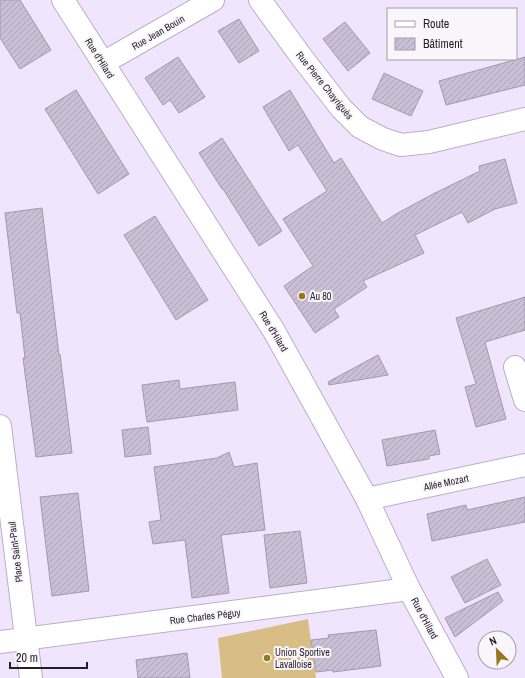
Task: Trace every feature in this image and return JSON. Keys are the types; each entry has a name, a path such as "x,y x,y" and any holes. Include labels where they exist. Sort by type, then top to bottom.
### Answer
{"street":[{"name":"Rue d'Hilard","path":"63,0 274,330 367,499 409,589 457,678"},
{"name":"Rue Jean Bouin","path":"103,63 213,0"},
{"name":"Rue Pierre Chayriguès","path":"260,0 341,108 360,127 383,139 401,145 429,142 525,119"},
{"path":"515,367 525,400"},
{"name":"Place Saint-Paul","path":"0,426 31,678"},
{"name":"Allée Mozart","path":"367,499 525,466"},
{"name":"Rue Charles Péguy","path":"0,642 409,589"}],"shaded area":[{"name":"Union Sportive Lavalloise","path":"308,619 316,678 222,678 218,638"}],"building":[{"path":"0,0 20,0 51,50 20,69 0,38"},
{"path":"239,19 259,51 239,63 218,31"},
{"path":"345,22 370,53 348,71 323,39"},
{"path":"178,57 205,97 179,113 170,100 163,105 145,78"},
{"path":"525,57 525,85 446,105 439,81"},
{"path":"384,73 423,91 411,116 372,99"},
{"path":"76,90 129,174 98,194 45,109"},
{"path":"290,90 334,163 341,158 382,223 433,194 480,171 479,166 505,159 517,203 495,209 468,223 462,212 415,235 424,253 363,281 367,287 334,309 339,317 315,333 284,286 313,266 283,219 327,191 298,145 289,151 263,107"},
{"path":"222,138 282,231 259,246 199,153"},
{"path":"42,208 72,453 36,457 23,358 25,358 20,313 17,313 5,213"},
{"path":"155,216 208,300 176,320 124,235"},
{"path":"525,297 525,330 485,342 506,419 476,427 465,387 476,384 456,318"},
{"path":"378,355 388,375 329,385 328,382"},
{"path":"179,380 180,389 235,382 238,410 147,422 142,385"},
{"path":"148,427 151,454 125,457 122,430"},
{"path":"435,430 440,454 429,456 429,459 387,466 382,440"},
{"path":"229,452 234,467 257,463 265,530 221,535 229,593 192,598 185,540 153,544 149,522 161,520 154,467 217,458"},
{"path":"78,493 89,591 52,596 40,497"},
{"path":"525,497 525,522 432,541 427,514 466,505 467,510"},
{"path":"300,531 307,583 270,588 264,535"},
{"path":"487,559 501,585 465,603 451,577"},
{"path":"498,592 503,601 455,637 445,618"},
{"path":"376,630 381,666 333,672 333,670 316,672 311,640 329,638 328,635"},
{"path":"187,653 190,678 138,678 136,660"}],"place":[{"name":"Au 80","path":"302,296"},
{"name":"Union Sportive Lavalloise","path":"267,658"}]}
